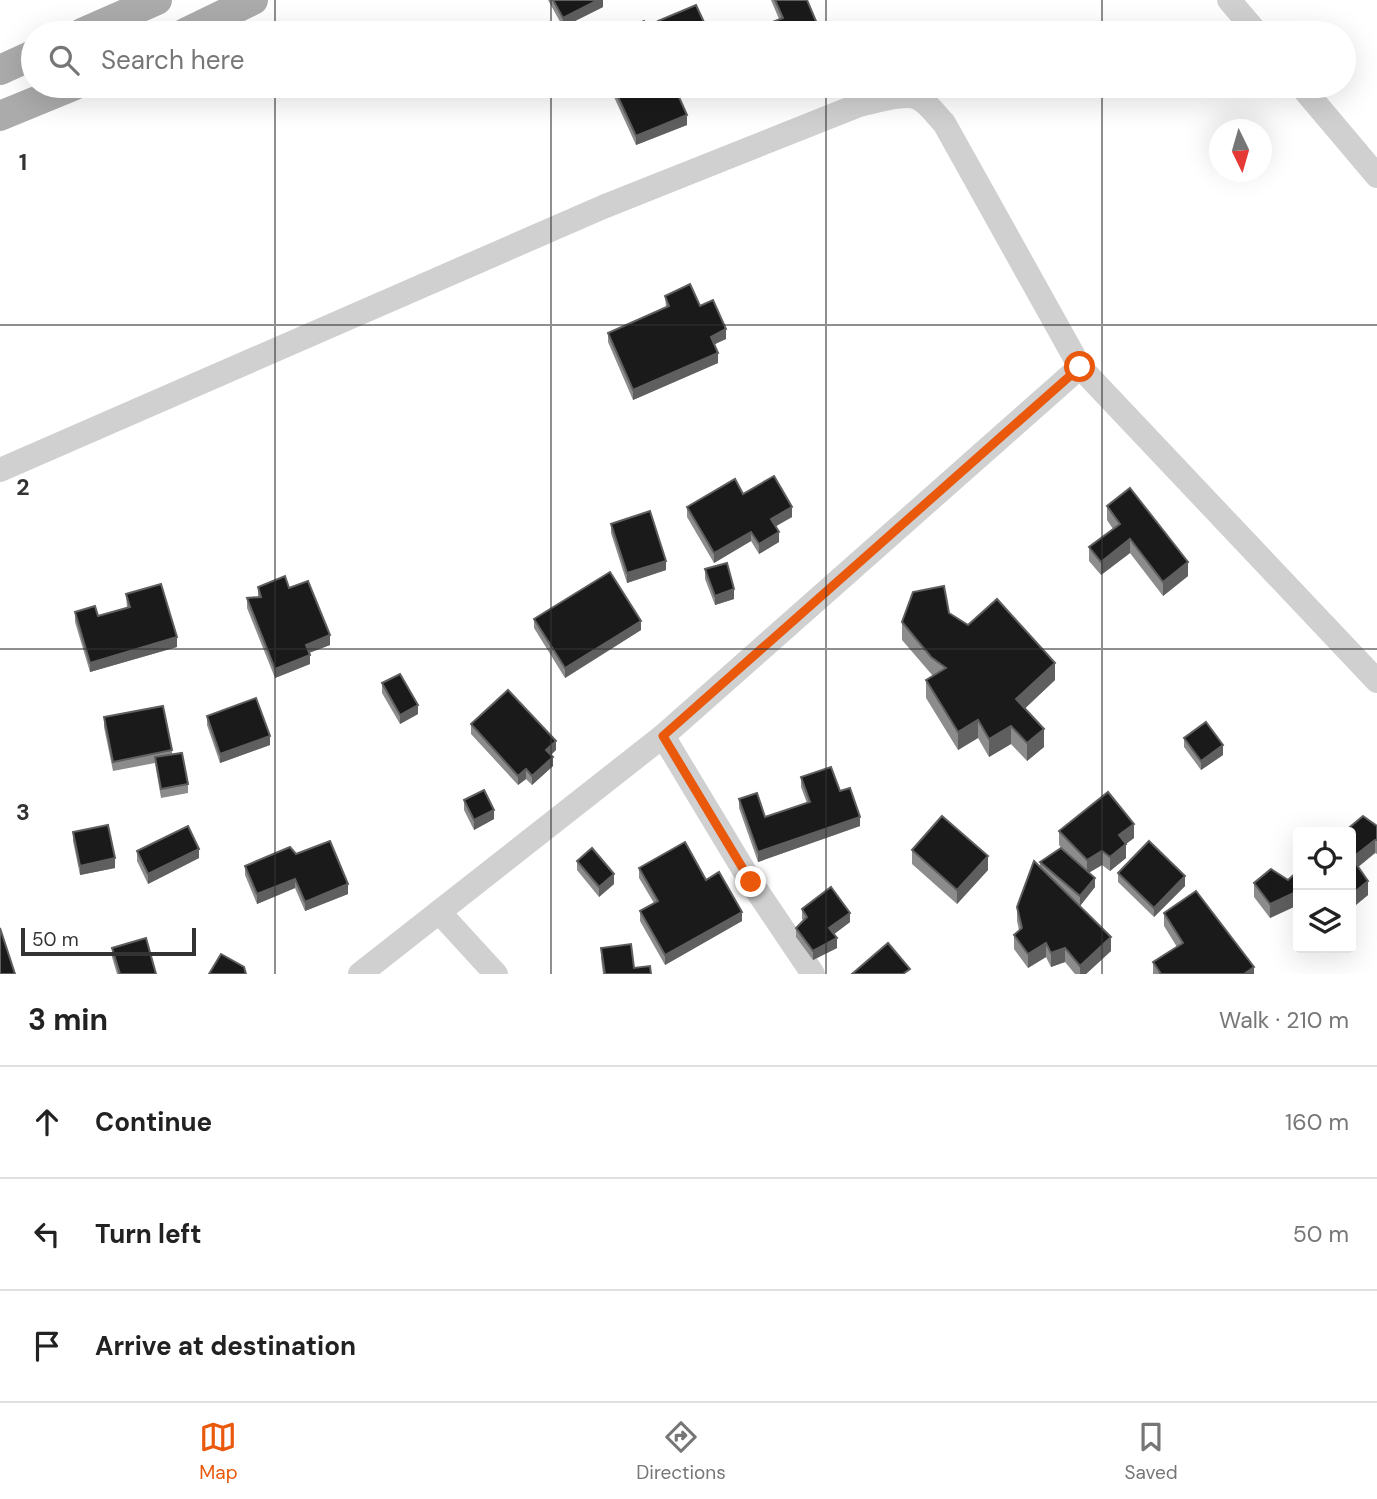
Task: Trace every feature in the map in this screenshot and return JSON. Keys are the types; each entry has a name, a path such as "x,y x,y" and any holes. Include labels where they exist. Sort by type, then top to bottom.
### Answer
{"main road":[{"path":"109,21 157,0"},
{"path":"210,21 253,0"},
{"path":"0,70 21,60"},
{"path":"0,116 44,98"}],"street":[{"path":"1229,0 1247,21"},
{"path":"0,470 603,206 859,104 892,98"},
{"path":"916,98 944,124 1080,367 1377,681"},
{"path":"1311,98 1377,176"},
{"path":"360,974 663,736 1080,367"},
{"path":"663,736 751,882 813,974"},
{"path":"439,912 496,974"}],"building":[{"path":"553,0 598,0 563,18"},
{"path":"775,0 807,0 816,21 775,21 783,18"},
{"path":"696,5 703,21 658,21"},
{"path":"619,98 679,98 687,115 636,136"},
{"path":"690,284 700,306 713,300 726,329 711,337 718,353 633,390 608,333 669,306 665,296"},
{"path":"774,476 792,507 771,519 779,532 759,544 751,532 714,553 687,507 735,479 743,494"},
{"path":"1130,488 1188,562 1163,582 1130,539 1101,562 1089,547 1120,524 1107,506"},
{"path":"650,511 666,561 627,573 611,524"},
{"path":"727,563 734,589 715,596 705,569"},
{"path":"610,572 641,621 565,668 534,619"},
{"path":"285,576 289,588 308,581 330,635 306,645 310,655 275,669 247,598 261,597 258,587"},
{"path":"161,584 177,637 90,663 75,612 95,606 98,616 130,607 126,594"},
{"path":"944,586 949,613 968,625 997,599 1055,663 1016,699 1044,729 1027,743 1011,726 989,739 978,720 958,732 926,680 946,668 931,657 902,622 913,592"},
{"path":"400,674 418,705 400,715 382,683"},
{"path":"508,690 556,741 546,750 553,757 532,776 526,769 518,776 471,724"},
{"path":"256,698 270,736 220,754 207,716"},
{"path":"163,706 172,750 113,762 104,717"},
{"path":"1206,722 1223,745 1201,761 1184,738"},
{"path":"182,753 188,784 161,789 155,757"},
{"path":"831,767 840,791 850,788 860,817 758,852 739,799 757,793 765,817 810,802 801,777"},
{"path":"484,790 494,810 474,820 464,800"},
{"path":"1108,792 1134,824 1119,835 1126,844 1110,857 1102,851 1087,860 1059,831"},
{"path":"942,816 988,856 957,890 912,850"},
{"path":"1363,816 1377,826 1377,840 1356,855 1356,827 1350,827"},
{"path":"108,825 115,858 80,866 73,832"},
{"path":"188,826 199,849 148,874 137,851"},
{"path":"330,841 348,884 305,902 295,879 257,894 245,866 290,847 296,854"},
{"path":"1149,841 1185,876 1154,908 1118,873"},
{"path":"685,842 706,880 719,872 742,912 665,955 640,911 658,901 639,868"},
{"path":"592,848 614,874 599,887 577,861"},
{"path":"1061,848 1095,878 1080,896 1040,862"},
{"path":"1034,861 1111,937 1080,966 1065,948 1051,953 1046,943 1028,954 1014,935 1022,928 1017,907"},
{"path":"1356,864 1368,881 1356,891"},
{"path":"1271,869 1288,880 1293,876 1293,893 1270,904 1254,883"},
{"path":"831,887 850,913 829,928 837,938 813,951 796,928 807,917 802,909"},
{"path":"1196,891 1254,967 1244,974 1161,974 1153,962 1183,943 1164,913"},
{"path":"0,928 15,974 0,974"},
{"path":"146,938 156,974 120,974 112,948"},
{"path":"888,943 910,969 903,974 852,974"},
{"path":"631,944 634,968 650,966 651,974 605,974 601,948"},
{"path":"221,954 244,967 246,974 209,974"}],"route":[{"path":"751,882 663,736 1080,367"}]}
